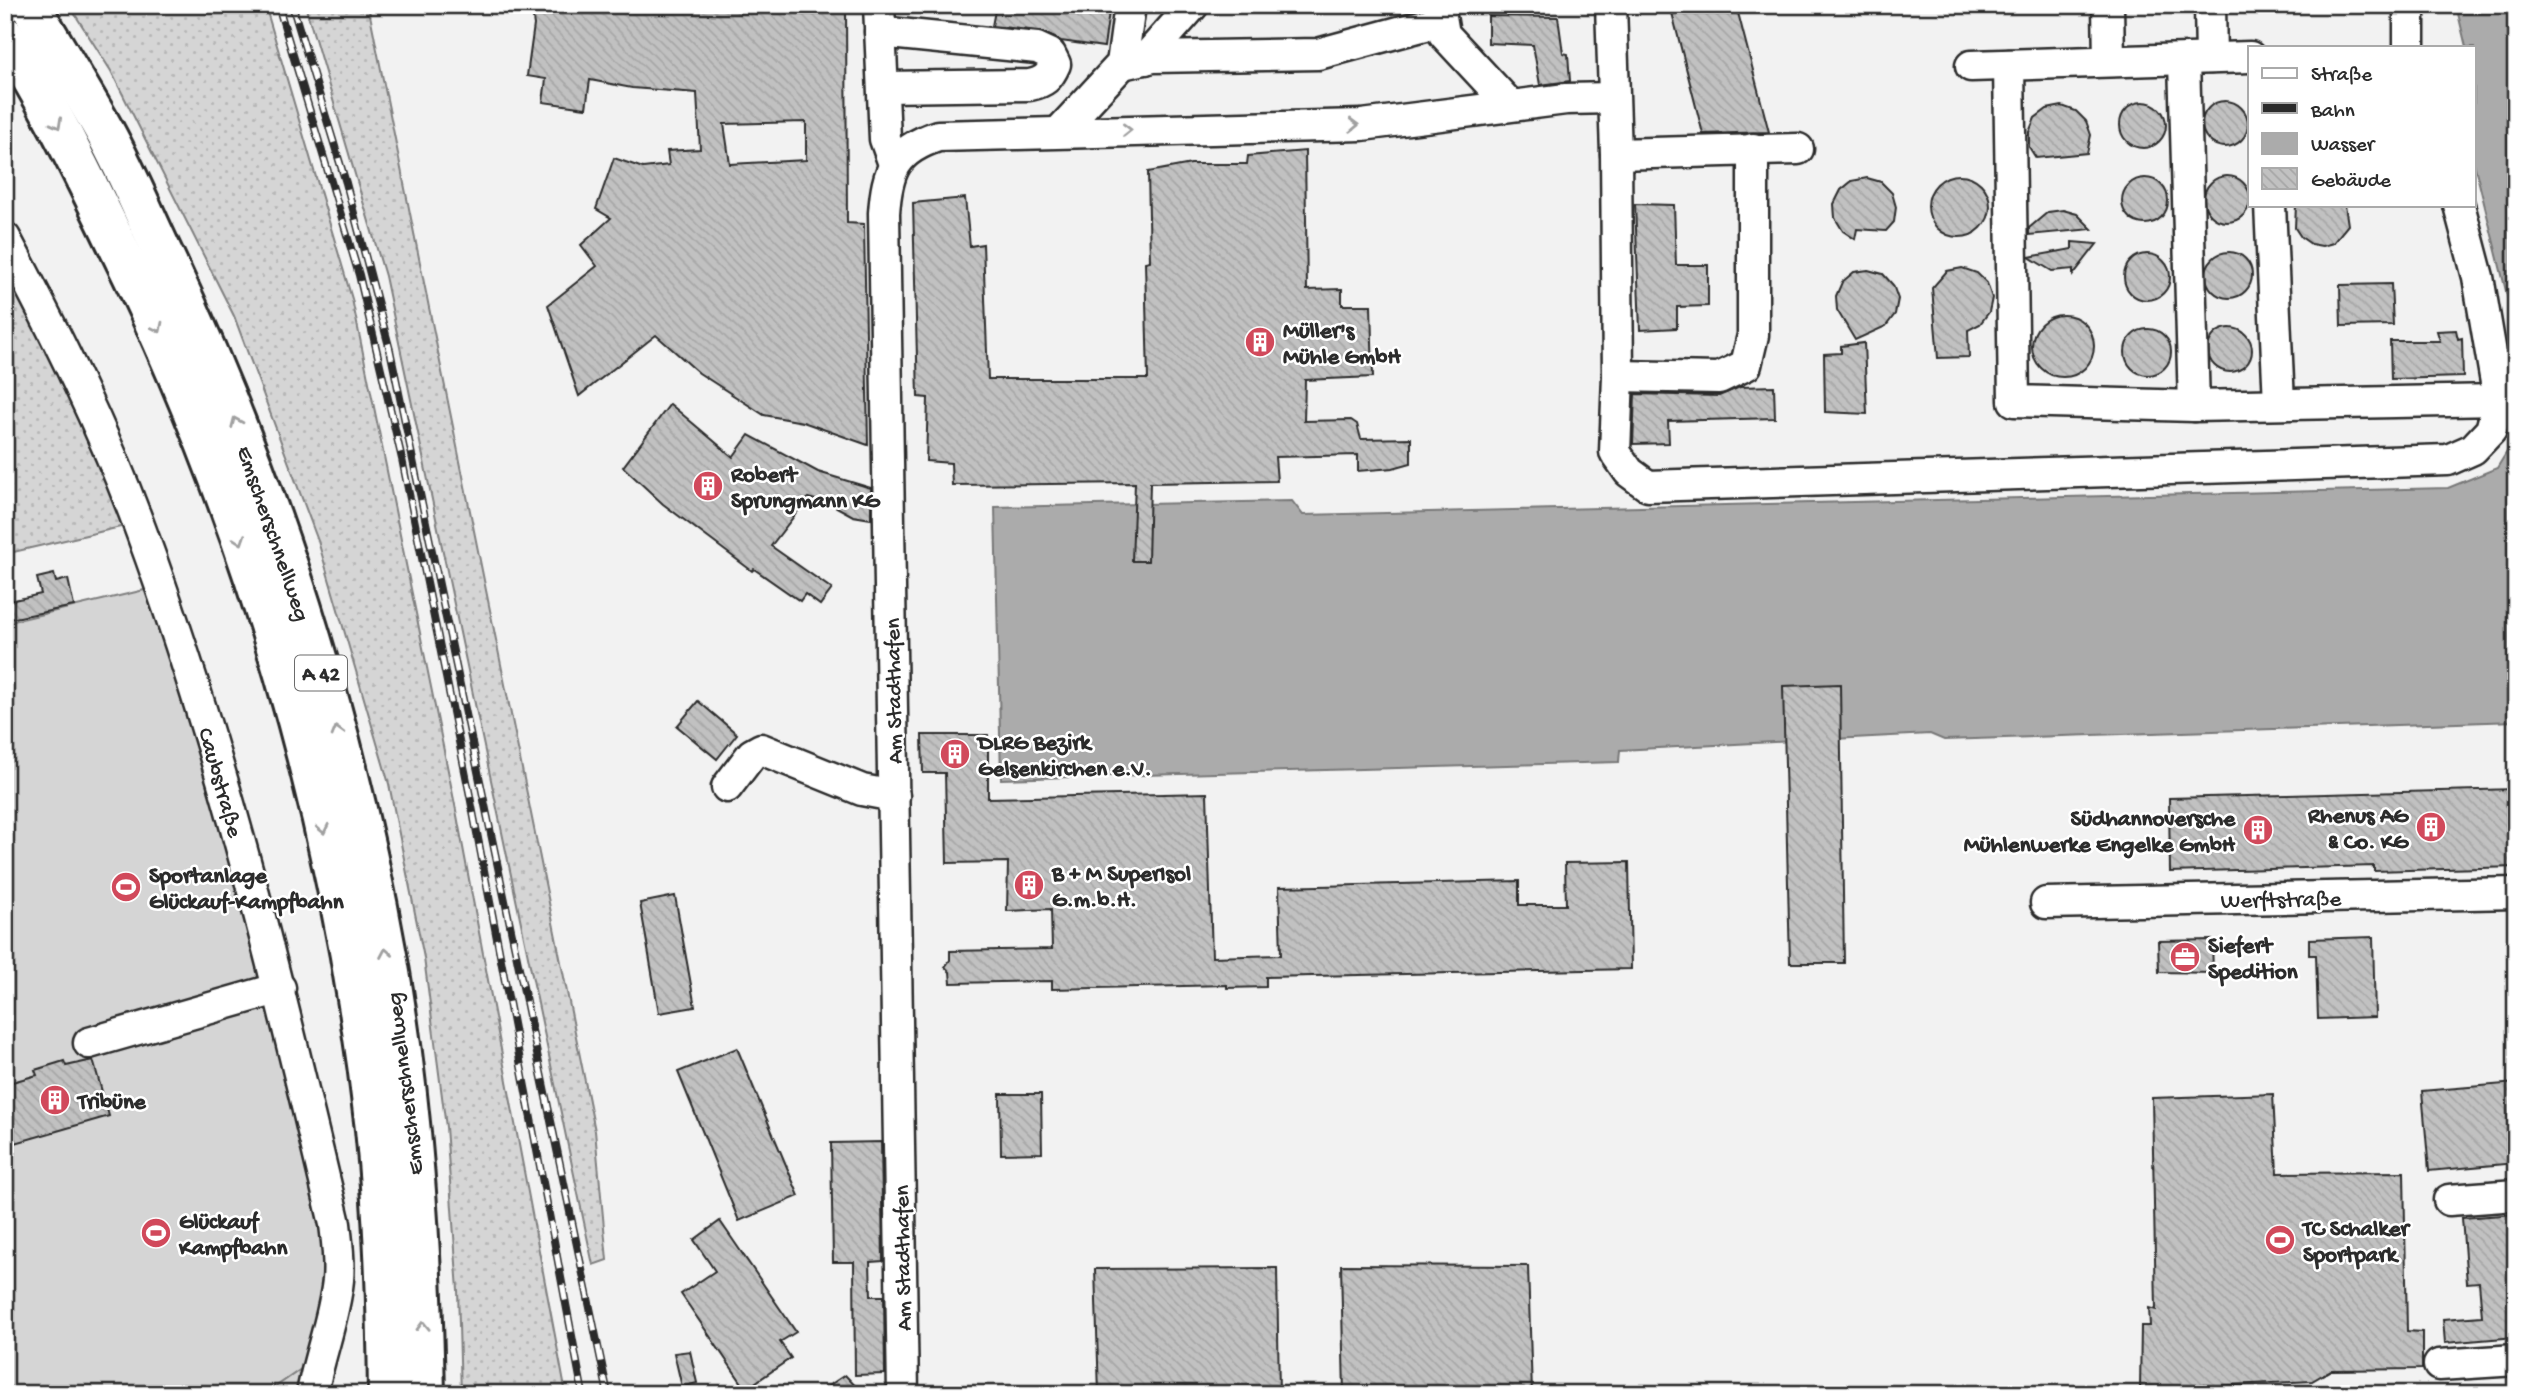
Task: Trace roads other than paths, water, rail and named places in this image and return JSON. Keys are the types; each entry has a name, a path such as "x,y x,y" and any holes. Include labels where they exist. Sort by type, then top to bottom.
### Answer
{"highway":[{"name":"Emscherschnellweg","path":"30,5 106,135 192,316 253,462 305,618 352,785 387,957 410,1126 422,1292 425,1394"},
{"name":"Emscherschnellweg","path":"5,36 73,155 162,335 219,477 273,639 316,795 351,966 374,1129 387,1293 388,1394"}],"street":[{"path":"1130,5 1133,62"},
{"path":"1059,132 1193,5"},
{"path":"2108,5 2109,61"},
{"path":"2194,406 2197,60 2210,5"},
{"path":"2409,5 2409,46"},
{"path":"1605,6 1616,155 1618,376 1615,452 1629,472 1648,486 2448,460 2473,449 2491,430 2499,400 2478,277 2459,206"},
{"path":"1133,62 1318,54 1440,13 1444,34 1510,105"},
{"path":"884,87 1030,85 1050,76 1055,64 1050,54 1037,48 879,18 885,139 894,164 916,143 938,136 1362,125 1510,105 1566,99 1613,98"},
{"path":"1970,66 2248,57"},
{"path":"2009,65 2014,401 2194,406 2499,400"},
{"path":"1618,376 1719,378 1746,365 1753,335 1753,149"},
{"path":"1616,155 1798,149"},
{"name":"Am Stadthafen","path":"894,164 886,183 884,213 903,1394"},
{"path":"2270,206 2279,403"},
{"name":"Caubstraße","path":"5,237 82,393 141,530 219,766 280,988 335,1224 338,1251 333,1307 312,1394"},
{"path":"727,787 752,754 761,749 862,790 894,796"},
{"name":"Werftstraße","path":"2046,903 2516,893"},
{"path":"89,1043 280,988"},
{"path":"2449,1200 2516,1195"},
{"path":"2439,1365 2516,1360"}],"water":[{"path":"2456,5 2516,5 2516,331 2476,171 2476,46 2466,46"},
{"path":"2516,437 2516,721 1944,740 1930,734 1620,750 1619,762 1001,779 995,507 1292,501 1303,515 2448,488 2497,468"}],"railway":[{"path":"278,5 359,275 402,459 470,796 583,1394"},
{"path":"292,5 346,183 390,350 608,1394"}],"place":[{"name":"Müller's Mühle GmbH","path":"1260,342"},
{"name":"Robert Sprungmann KG","path":"708,486"},
{"name":"DLRG Bezirk Gelsenkirchen e.V.","path":"955,754"},
{"name":"Rhenus AG & Co. KG","path":"2431,827"},
{"name":"Südhannoversche Mühlenwerke Engelke GmbH","path":"2258,830"},
{"name":"B + M SuperIsol G.m.b.H.","path":"1029,885"},
{"name":"Sportanlage Glückauf-Kampfbahn","path":"126,887"},
{"name":"Siefert Spedition","path":"2185,957"},
{"name":"Tribüne","path":"55,1100"},
{"name":"Glückauf Kampfbahn","path":"156,1233"},
{"name":"TC Schalker Sportpark","path":"2280,1240"}]}
